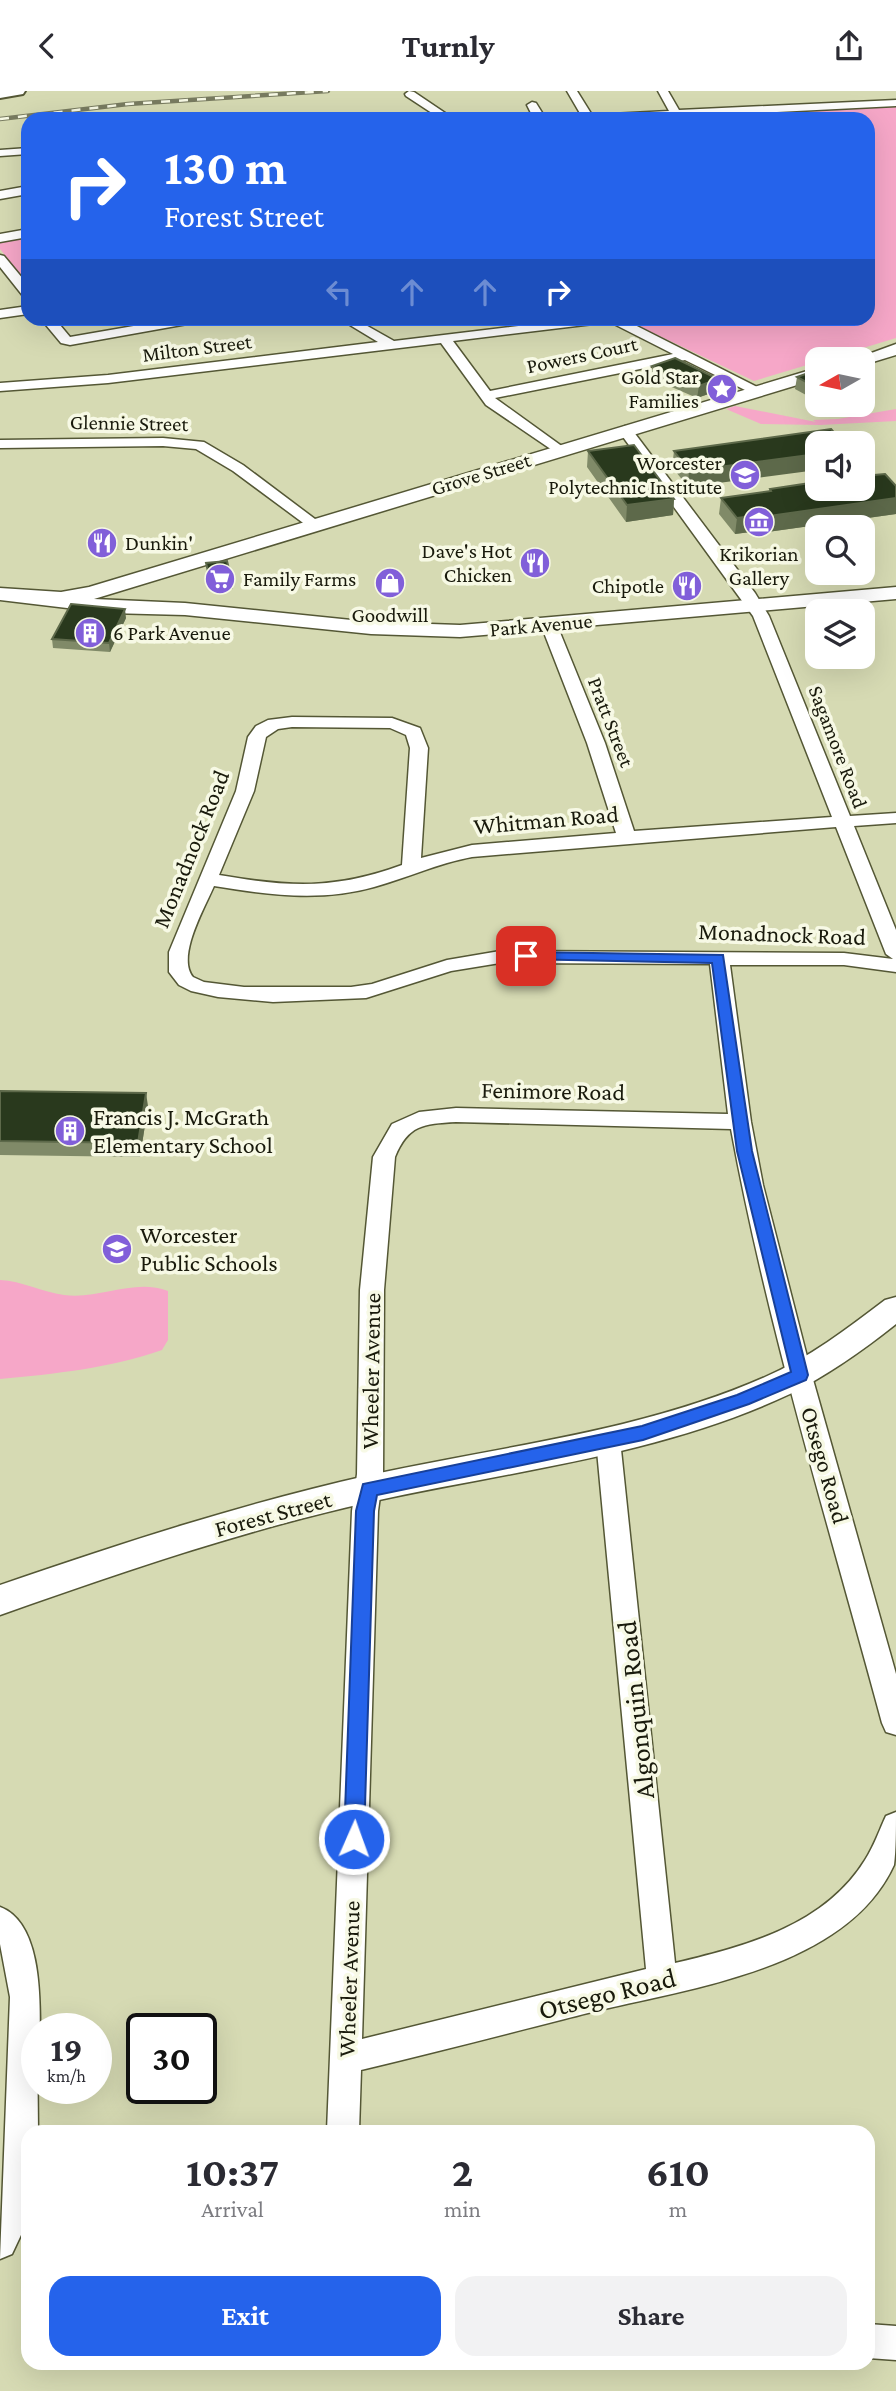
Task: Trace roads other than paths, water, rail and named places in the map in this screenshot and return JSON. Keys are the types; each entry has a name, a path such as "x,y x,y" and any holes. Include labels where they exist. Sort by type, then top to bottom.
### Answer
{"highway":[{"path":"1,92 17,91"}],"main road":[{"path":"875,356 896,349"},
{"name":"Grove Street","path":"0,594 41,598 71,597 98,591 805,377"},
{"name":"Grove Street","path":"0,576 68,579 146,576"},
{"name":"Park Avenue","path":"0,576 98,591 185,609"},
{"name":"Park Avenue","path":"41,598 109,607 185,609 404,631 460,631 896,593"},
{"name":"Forest Street","path":"0,1600 214,1530 369,1489 643,1433 743,1399 800,1375 860,1338 896,1308"}],"street":[{"path":"572,91 584,112"},
{"path":"663,91 675,112"},
{"path":"410,94 437,112"},
{"path":"716,112 896,103"},
{"path":"532,105 536,112"},
{"path":"0,153 21,152"},
{"path":"0,195 21,191"},
{"path":"0,238 21,234"},
{"path":"0,259 21,284"},
{"path":"0,314 21,311"},
{"path":"54,326 66,340 103,336 136,326"},
{"path":"358,326 392,345"},
{"name":"Milton Street","path":"0,387 108,379 546,326"},
{"path":"628,326 758,391"},
{"path":"444,338 485,396 500,411 558,450"},
{"name":"Powers Court","path":"485,396 687,355"},
{"name":"Sagamore Road","path":"625,430 755,606 896,954"},
{"name":"Glennie Street","path":"0,444 163,442 199,445 238,468 315,525"},
{"name":"Pratt Street","path":"549,625 596,743 627,837"},
{"name":"Monadnock Road","path":"411,867 419,748 415,733 392,723 292,722 270,726 257,737 247,787 181,941 177,964 180,974 186,981 211,991 248,994 361,993 448,965 500,957 844,959 896,966"},
{"name":"Whitman Road","path":"208,879 282,890 321,891 370,882 456,853 627,837 896,818"},
{"name":"Otsego Road","path":"719,958 740,1122 752,1185 800,1375 896,1723"},
{"name":"Fenimore Road","path":"384,1157 398,1129 424,1119 517,1114 740,1122"},
{"name":"Wheeler Avenue","path":"343,2125 365,1511 369,1489 372,1290 384,1157"},
{"name":"Algonquin Road","path":"608,1440 662,1980"},
{"name":"Otsego Road","path":"346,2058 662,1980 776,1947 824,1923 849,1903 871,1879 887,1853 896,1825"},
{"path":"0,1921 10,1933 20,1959 25,1997 22,2125"},
{"path":"0,2242 11,2222 20,2189 21,2151"},
{"path":"875,2342 896,2343"}],"railway":[{"path":"60,112 128,104 328,91"},
{"path":"0,119 21,117"}],"place":[{"name":"Gold Star Families","path":"722,389"},
{"name":"Worcester Polytechnic Institute","path":"745,475"},
{"name":"Krikorian Gallery","path":"759,522"},
{"name":"Dunkin'","path":"102,543"},
{"name":"Dave's Hot Chicken","path":"535,563"},
{"name":"Family Farms","path":"220,579"},
{"name":"Goodwill","path":"390,583"},
{"name":"Chipotle","path":"687,586"},
{"name":"6 Park Avenue","path":"90,633"},
{"name":"Francis J. McGrath Elementary School","path":"70,1131"},
{"name":"Worcester Public Schools","path":"117,1249"}]}
